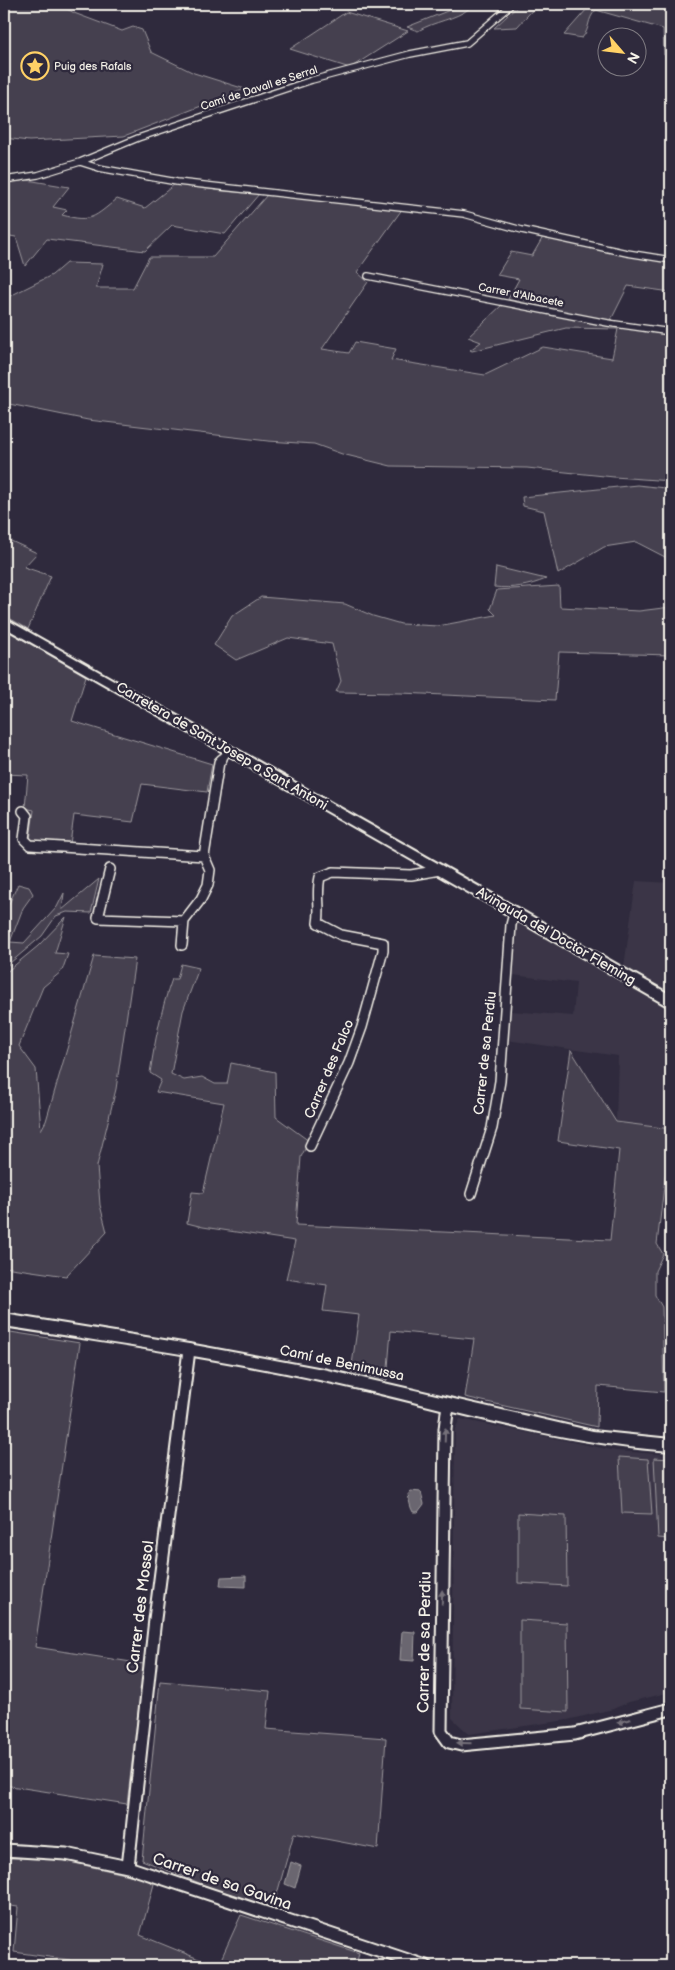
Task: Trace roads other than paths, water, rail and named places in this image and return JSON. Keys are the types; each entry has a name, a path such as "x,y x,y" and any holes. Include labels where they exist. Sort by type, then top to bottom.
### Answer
{"main road":[{"name":"Carretera de Sant Josep a Sant Antoni","path":"4,622 440,870"},
{"name":"Avinguda del Doctor Fleming","path":"440,870 671,1002"}],"street":[{"name":"Camí de Davall es Serral","path":"4,180 38,175 80,162 138,138 312,80 410,54 467,42 512,4"},
{"path":"80,162 99,168 177,182 464,214 522,230 627,253 671,260"},
{"name":"Carrer d'Albacete","path":"368,276 608,322 671,332"},
{"path":"182,945 184,921 201,900 208,885 210,870 204,856 220,762 229,750"},
{"path":"23,812 27,816 24,839 30,845 204,856"},
{"path":"110,869 98,918 184,921"},
{"name":"Carrer des Falco","path":"310,1146 349,1063 362,1027 383,951 383,943 340,935 318,923 320,914 317,892 320,877 333,872 411,875 440,870"},
{"name":"Carrer de sa Perdiu","path":"471,1194 492,1128 500,1081 511,925 514,913"},
{"name":"Camí de Benimussa","path":"4,1320 189,1350 323,1375 593,1436 671,1445"},
{"name":"Carrer des Mossol","path":"128,1867 155,1619 189,1350"},
{"name":"Carrer de sa Perdiu","path":"448,1404 444,1439 441,1731 449,1742 461,1744 575,1734 671,1709"},
{"name":"Carrer de sa Gavina","path":"4,1850 37,1850 82,1855 128,1867 426,1966"}],"place":[{"name":"Puig des Rafals","path":"35,66"}]}
